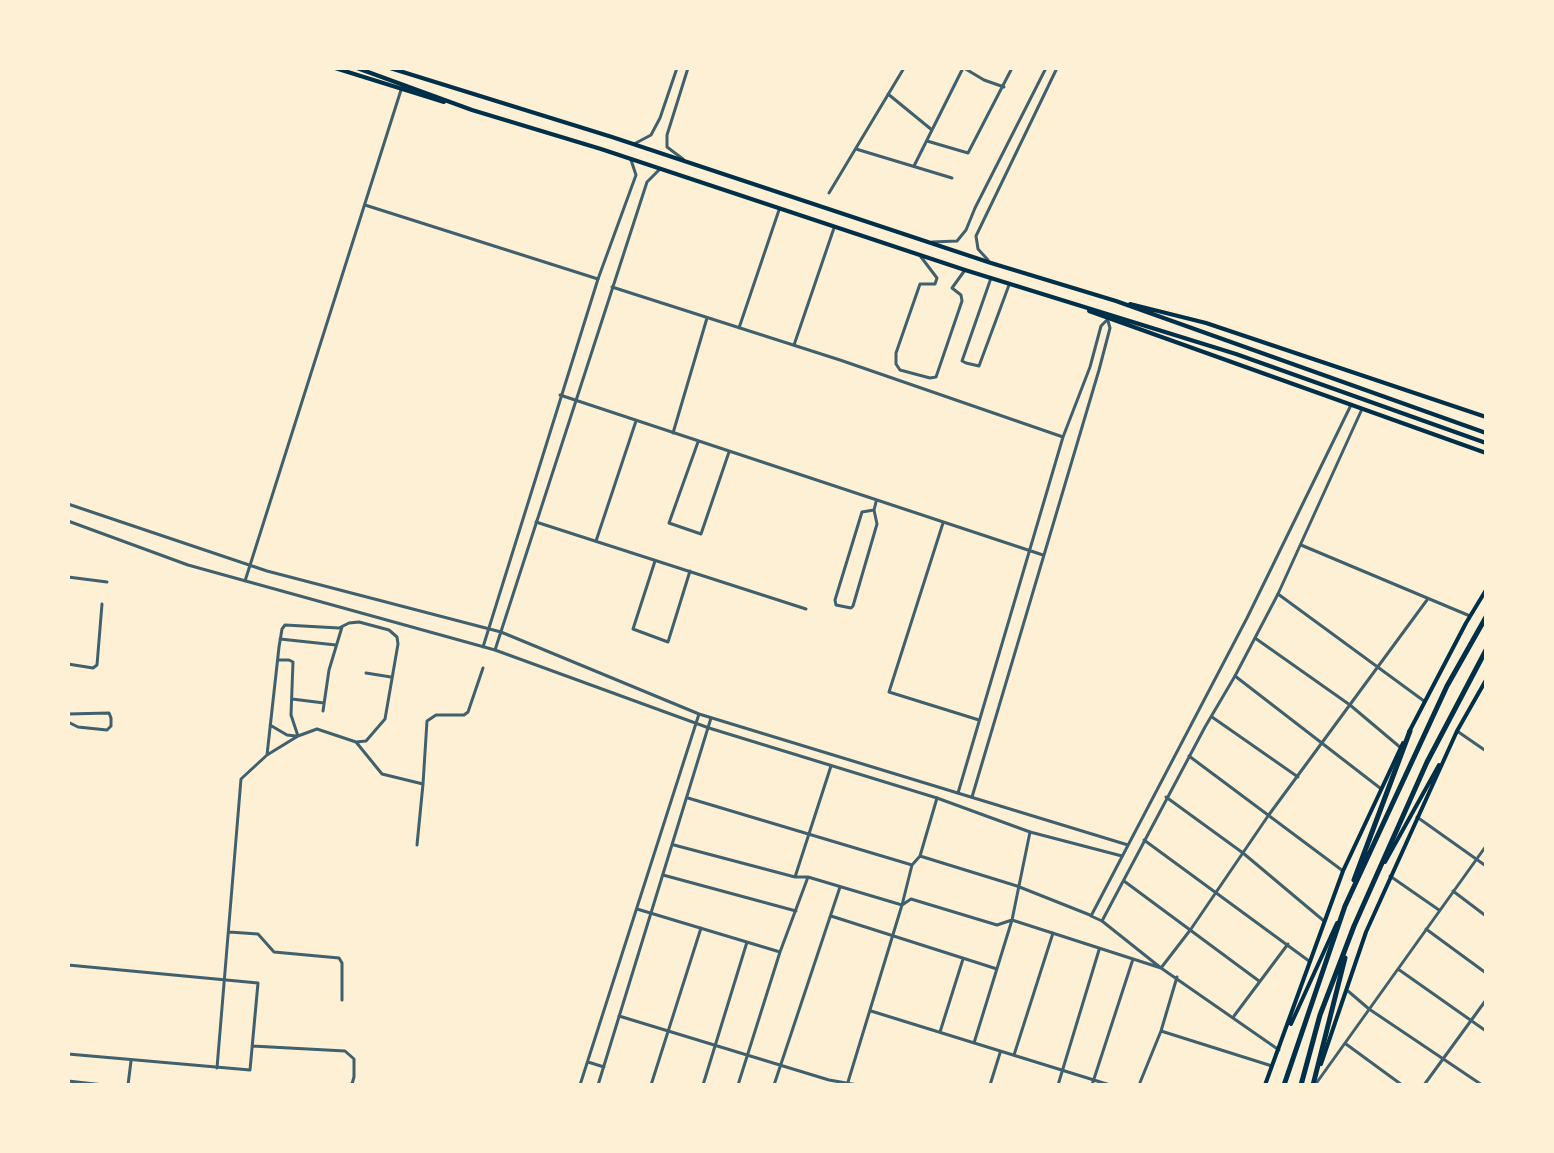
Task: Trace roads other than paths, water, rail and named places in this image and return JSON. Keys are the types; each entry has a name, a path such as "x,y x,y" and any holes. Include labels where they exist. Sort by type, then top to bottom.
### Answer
{"highway":[{"path":"1345,906 1447,686 1486,617"},
{"path":"1301,1085 1320,1015 1354,926 1427,762 1486,650"},
{"path":"1284,1085 1368,837 1410,731"},
{"path":"1314,1085 1331,1006 1354,926"}],"main road":[{"path":"335,68 1236,354 1486,443"},
{"path":"357,68 472,110"},
{"path":"390,68 1116,301 1486,433"},
{"path":"1116,301 1164,310 1206,323 1486,417"},
{"path":"1070,303 1486,453"},
{"path":"1280,1048 1343,871 1380,788 1486,590"},
{"path":"1372,885 1486,680"},
{"path":"1314,1085 1345,989 1390,876 1457,731"},
{"path":"1265,1085 1345,906"}],"street":[{"path":"634,144 651,135 677,68"},
{"path":"686,161 667,147 667,135 688,68"},
{"path":"829,193 904,68"},
{"path":"914,166 963,68 1004,87"},
{"path":"927,141 968,153 1012,68"},
{"path":"931,242 957,241 966,230 1046,68"},
{"path":"991,263 976,243 976,236 1057,68"},
{"path":"245,581 401,90"},
{"path":"888,94 932,130"},
{"path":"856,149 952,178"},
{"path":"483,647 560,395 636,175 631,160"},
{"path":"495,650 647,182 659,170"},
{"path":"979,203 989,207"},
{"path":"364,205 598,279"},
{"path":"739,328 779,208"},
{"path":"794,345 834,227"},
{"path":"919,254 937,278 935,284 920,284 896,353 896,364 900,370 936,377 962,301 961,295 952,288 965,270"},
{"path":"991,278 962,361 966,363 979,366 1009,284"},
{"path":"612,287 794,345 1063,437"},
{"path":"673,433 707,317"},
{"path":"958,793 1063,437 1090,367 1101,326 1108,319"},
{"path":"972,797 1099,370 1110,328 1108,319"},
{"path":"560,395 1043,555"},
{"path":"1091,916 1247,618 1351,405"},
{"path":"1102,921 1166,797 1278,594 1362,409"},
{"path":"596,541 636,421"},
{"path":"698,442 669,523 701,534 729,452"},
{"path":"874,510 862,512 836,605 853,606 877,524 876,502"},
{"path":"68,504 250,566 501,632 699,714 1128,845"},
{"path":"68,521 188,565 495,650 696,724 937,798 1030,832 1122,856"},
{"path":"536,522 806,609"},
{"path":"943,523 889,692 980,721"},
{"path":"1301,545 1470,616"},
{"path":"655,559 633,629 668,642 690,571"},
{"path":"68,577 107,582"},
{"path":"1278,594 1424,701"},
{"path":"1161,968 1427,600"},
{"path":"68,664 93,668 97,665 102,604"},
{"path":"267,755 280,639 282,629 288,624 342,627 359,622 392,631 397,637 385,719 361,751"},
{"path":"323,711 329,670 342,627"},
{"path":"1255,638 1350,705 1401,748"},
{"path":"280,639 337,645"},
{"path":"278,660 293,662 292,721 298,736"},
{"path":"417,845 427,721 436,715 464,715 468,712 483,668"},
{"path":"366,673 391,677"},
{"path":"1235,676 1380,788"},
{"path":"292,699 324,703"},
{"path":"68,714 109,713 111,726 107,730 78,727 68,722"},
{"path":"580,1085 699,714"},
{"path":"1212,717 1298,777"},
{"path":"598,1085 711,718"},
{"path":"270,725 287,735 298,736"},
{"path":"217,1068 241,779 267,755 298,736 317,729 356,742 366,741"},
{"path":"1457,731 1486,751"},
{"path":"356,742 382,774 423,784"},
{"path":"1189,756 1343,871"},
{"path":"795,877 831,766"},
{"path":"1166,797 1243,853 1324,921"},
{"path":"688,798 912,865"},
{"path":"848,1082 912,865 920,856 937,798"},
{"path":"1417,817 1486,866"},
{"path":"974,1043 1012,920 1030,832"},
{"path":"1144,840 1309,961"},
{"path":"674,845 795,877 808,877 902,905"},
{"path":"1314,1085 1486,846"},
{"path":"920,856 1017,886 1102,921 1161,968 1280,1048"},
{"path":"663,875 796,911"},
{"path":"1390,876 1439,910"},
{"path":"738,1085 780,952 808,877"},
{"path":"1123,880 1259,981"},
{"path":"774,1085 840,886"},
{"path":"1453,891 1486,916"},
{"path":"902,905 911,899 997,925 1012,920 1161,968"},
{"path":"637,909 780,952"},
{"path":"831,916 997,969"},
{"path":"651,1085 701,928"},
{"path":"1426,929 1486,973"},
{"path":"229,932 258,934 274,952 339,958 342,963 342,1000"},
{"path":"1014,1055 1053,933"},
{"path":"703,1085 747,942"},
{"path":"1234,1016 1288,944"},
{"path":"1058,1085 1099,950"},
{"path":"940,1032 963,957"},
{"path":"1093,1083 1133,959"},
{"path":"68,965 258,983 250,1070 68,1054"},
{"path":"1398,969 1486,1031"},
{"path":"1139,1085 1161,1031 1177,977"},
{"path":"1345,989 1369,1009 1482,1085"},
{"path":"1424,1085 1486,1000"},
{"path":"871,1011 1062,1070 1093,1083 1110,1085"},
{"path":"619,1016 829,1082 858,1085"},
{"path":"1161,1031 1272,1066"},
{"path":"1346,1044 1402,1085"},
{"path":"252,1046 345,1051 354,1059 354,1077 352,1084 347,1085"},
{"path":"990,1085 1000,1053"},
{"path":"128,1085 131,1060"},
{"path":"587,1062 604,1067"},
{"path":"68,1081 104,1085"}]}
